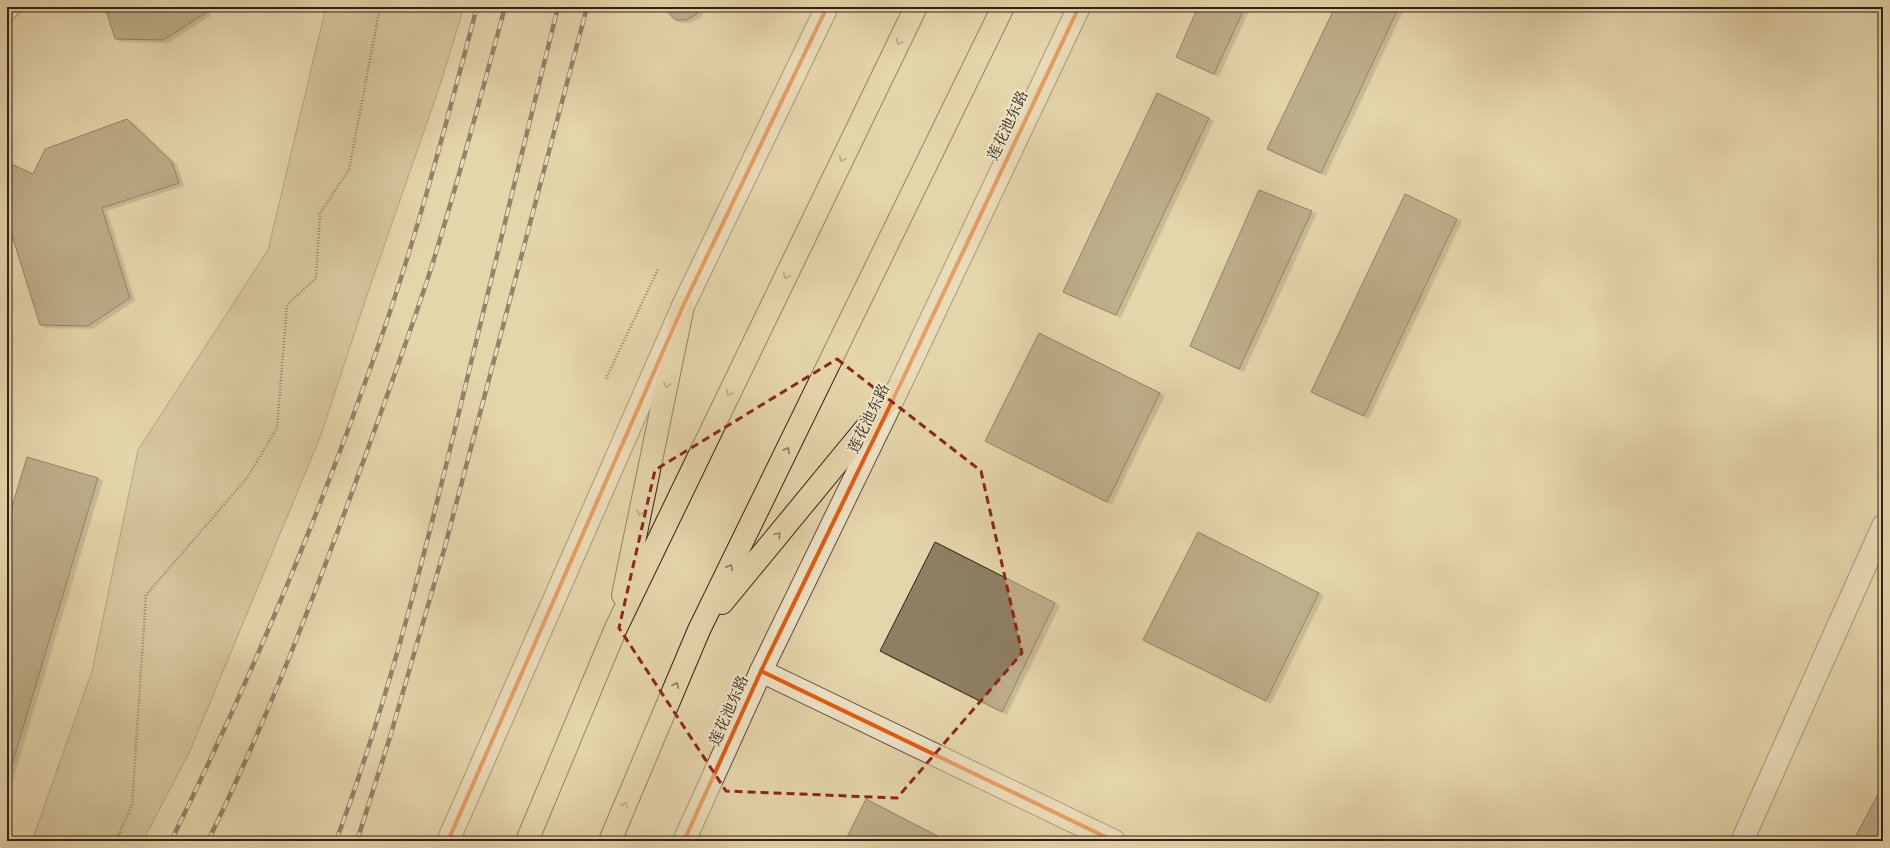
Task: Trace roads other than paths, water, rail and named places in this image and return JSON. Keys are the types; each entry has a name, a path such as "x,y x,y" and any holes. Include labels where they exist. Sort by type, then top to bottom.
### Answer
{"highway":[{"path":"527,841 616,628 916,7"},
{"path":"610,841 699,630 1003,7"},
{"path":"616,628 683,306"},
{"path":"699,630 898,390"}],"street":[{"path":"448,841 683,306 827,7"},
{"name":"莲花池东路","path":"684,841 761,671 898,390 1079,7"},
{"path":"1742,841 1883,526"},
{"path":"761,671 1114,841"}],"railway":[{"path":"171,841 255,662 306,540 353,417 404,269 442,138 477,7"},
{"path":"208,841 248,756 284,670 335,539 390,388 438,247 468,145 505,7"},
{"path":"336,841 354,792 386,691 414,590 441,488 558,7"},
{"path":"357,841 390,737 444,550 587,7"}]}
